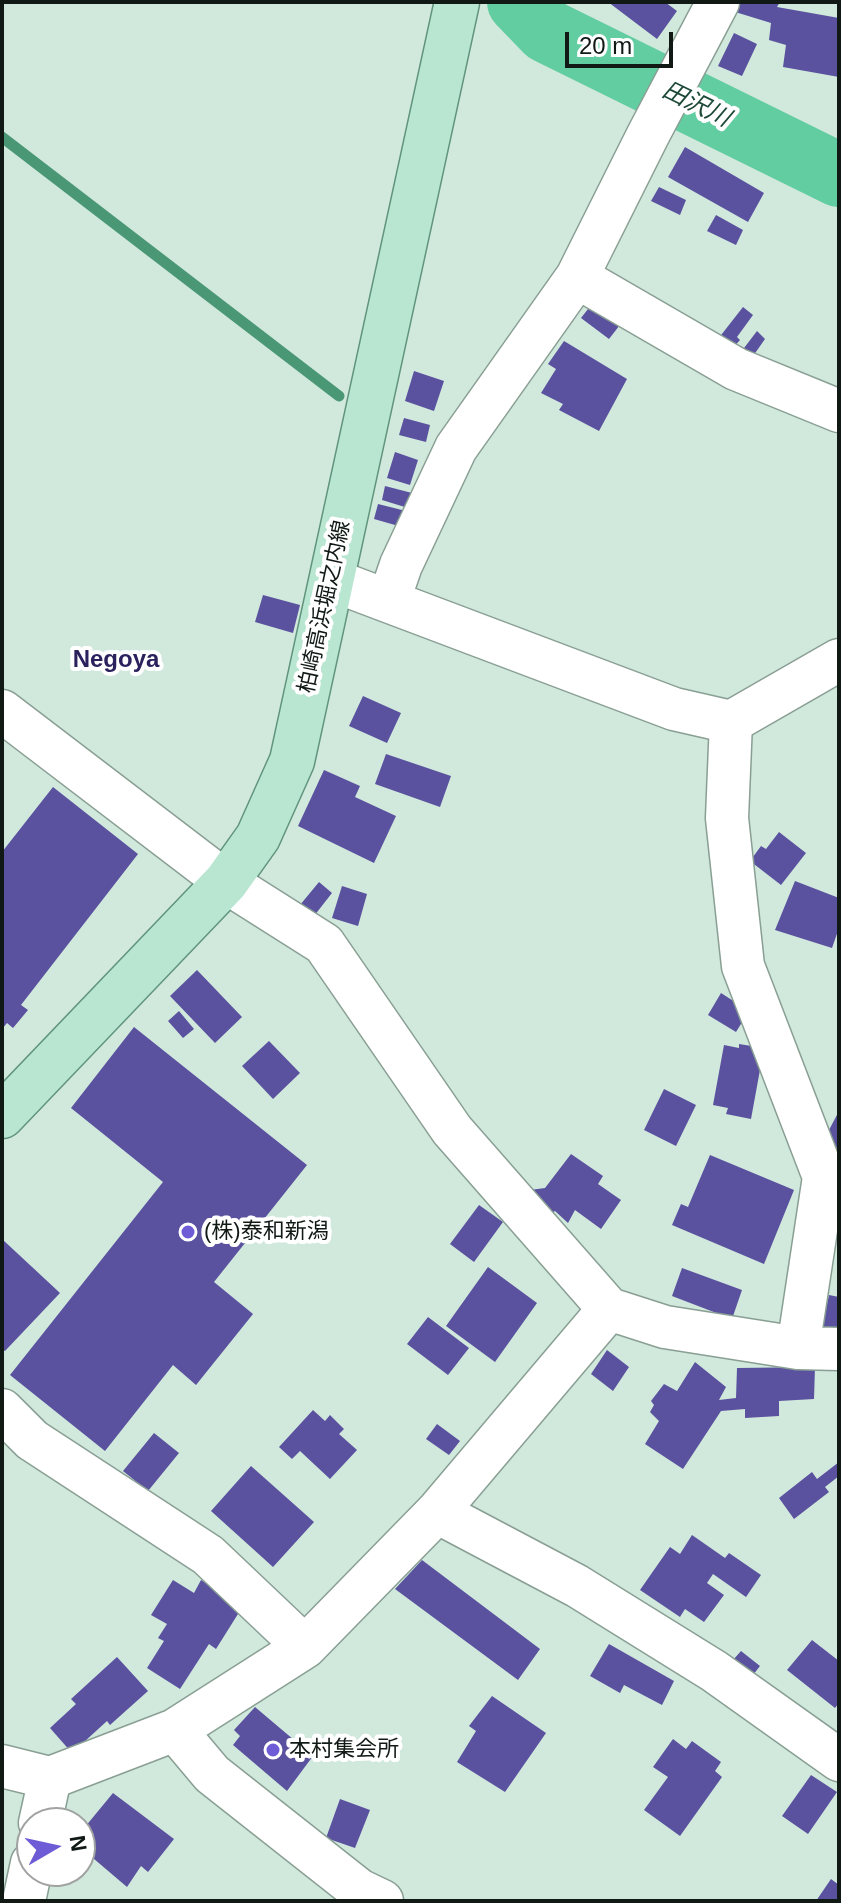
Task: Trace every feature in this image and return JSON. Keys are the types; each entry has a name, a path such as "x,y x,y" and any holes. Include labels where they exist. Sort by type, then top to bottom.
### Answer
{"main road":[{"name":"柏崎高浜堀之内線","path":"2,1116 226,882 258,837 292,761 457,2"}],"street":[{"path":"389,600 401,565 456,448 577,277 717,2"},
{"path":"577,277 736,369 839,411"},
{"path":"332,580 674,709 731,722 839,660"},
{"path":"2,711 226,882 324,944 452,1130 609,1309 665,1327 819,1349 824,1177 743,966 727,818 731,722"},
{"path":"2,1766 50,1778 175,1730 305,1647 437,1512 609,1309"},
{"path":"2,1410 32,1440 208,1555 305,1647"},
{"path":"437,1512 590,1594 714,1671 839,1760"},
{"path":"175,1730 212,1774 359,1890 382,1901"},
{"path":"44,1807 50,1778"}],"building":[{"path":"608,2 665,2 677,11 657,39"},
{"path":"736,2 780,2 777,7 839,18 839,77 783,67 786,45 769,40 771,23 732,11"},
{"path":"734,33 757,44 742,76 718,66"},
{"path":"685,147 764,193 748,222 668,177"},
{"path":"659,187 686,200 680,215 651,201"},
{"path":"716,215 743,230 736,245 707,231"},
{"path":"595,300 623,321 609,339 581,318"},
{"path":"743,307 753,315 732,349 718,339"},
{"path":"757,331 765,339 751,359 741,352"},
{"path":"564,341 627,379 599,431 559,410 563,404 541,393 556,369 548,364"},
{"path":"414,371 444,381 434,411 405,401"},
{"path":"404,418 430,425 426,442 399,435"},
{"path":"395,452 418,460 410,485 387,478"},
{"path":"385,486 412,493 408,508 382,500"},
{"path":"378,504 406,511 402,527 374,519"},
{"path":"263,595 300,605 293,633 255,622"},
{"path":"363,696 401,713 387,743 349,726"},
{"path":"386,754 451,776 440,807 375,784"},
{"path":"324,770 360,786 355,797 396,816 374,863 298,826"},
{"path":"53,787 138,854 21,1005 28,1010 13,1028 7,1023 2,1029 2,852"},
{"path":"779,832 806,853 781,885 750,861 761,846 766,849"},
{"path":"795,881 839,898 839,928 832,948 775,930"},
{"path":"319,882 332,893 314,916 300,905"},
{"path":"342,886 367,894 358,926 332,918"},
{"path":"197,970 242,1017 215,1043 170,996"},
{"path":"721,993 749,1011 736,1032 708,1015"},
{"path":"179,1011 194,1029 183,1038 168,1021"},
{"name":"(株)泰和新潟","path":"134,1027 307,1165 214,1282 253,1314 196,1385 173,1365 105,1451 10,1375 163,1182 71,1108"},
{"path":"269,1041 300,1073 273,1099 242,1066"},
{"path":"739,1044 764,1048 751,1119 726,1114 728,1108 713,1105 724,1045 739,1048"},
{"path":"664,1089 696,1105 676,1146 644,1130"},
{"path":"839,1111 839,1162 819,1149"},
{"path":"571,1154 603,1176 598,1184 621,1200 601,1229 575,1210 568,1223 555,1211 543,1218 530,1190 545,1188"},
{"path":"710,1155 794,1190 764,1264 672,1225 681,1204 688,1207"},
{"path":"479,1205 503,1222 474,1262 450,1244"},
{"path":"2,1239 60,1293 5,1351 2,1349"},
{"path":"488,1267 537,1303 495,1362 446,1326"},
{"path":"682,1268 742,1290 732,1319 672,1296"},
{"path":"829,1295 839,1297 839,1333 821,1330"},
{"path":"428,1317 469,1348 448,1375 407,1344"},
{"path":"607,1350 629,1367 613,1391 591,1374"},
{"path":"695,1362 726,1387 719,1400 736,1398 737,1368 815,1367 814,1399 779,1401 779,1416 745,1418 745,1409 721,1411 683,1469 645,1444 659,1421 650,1412 654,1405 651,1401 664,1384 677,1391"},
{"path":"313,1410 325,1421 330,1415 344,1429 339,1434 357,1450 330,1479 300,1451 292,1459 279,1447"},
{"path":"437,1424 460,1441 449,1455 426,1439"},
{"path":"154,1433 179,1453 148,1491 123,1471"},
{"path":"839,1462 839,1476 825,1487 829,1492 794,1519 779,1498 812,1472 817,1479"},
{"path":"251,1466 314,1522 273,1567 211,1511"},
{"path":"692,1535 725,1558 729,1553 761,1575 746,1597 713,1574 707,1583 724,1595 704,1622 685,1609 680,1617 640,1590 670,1547 680,1554"},
{"path":"422,1560 540,1649 518,1680 395,1589"},
{"path":"173,1580 194,1593 201,1580 243,1606 216,1649 209,1644 180,1689 147,1668 164,1641 158,1638 167,1624 151,1615"},
{"path":"812,1640 839,1661 839,1703 835,1708 787,1670"},
{"path":"609,1644 674,1681 662,1705 624,1685 620,1693 590,1676"},
{"path":"741,1651 760,1666 746,1684 725,1669"},
{"path":"117,1657 148,1691 110,1725 107,1721 72,1753 50,1728 76,1704 71,1699"},
{"path":"492,1696 546,1733 505,1792 457,1762 476,1731 469,1726"},
{"name":"本村集会所","path":"255,1707 313,1756 287,1791 233,1745 240,1736 234,1730"},
{"path":"673,1739 686,1749 692,1741 721,1762 715,1771 722,1777 680,1836 644,1810 668,1777 653,1767"},
{"path":"811,1775 837,1792 808,1834 782,1816"},
{"path":"113,1793 174,1839 148,1872 141,1866 127,1887 96,1861 96,1814"},
{"path":"340,1799 370,1810 355,1848 326,1838"},
{"path":"831,1879 839,1885 839,1901 816,1901"}],"waterway":[{"name":"田沢川","path":"519,2 547,31 839,175"},
{"path":"2,137 339,396"}],"place":[{"name":"(株)泰和新潟","path":"188,1232"},
{"name":"本村集会所","path":"273,1750"}],"district":[{"name":"Negoya","path":"116,660"}]}
